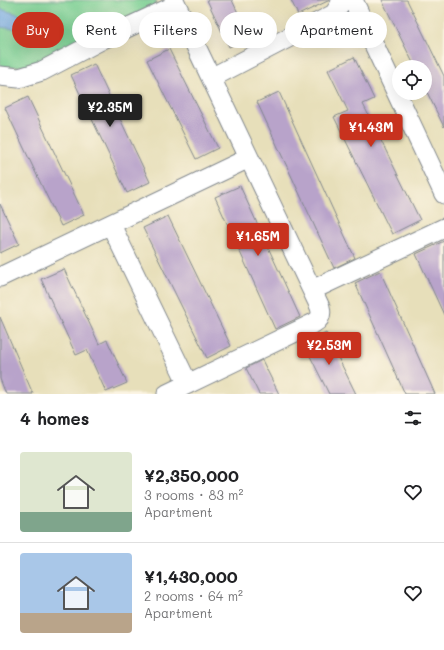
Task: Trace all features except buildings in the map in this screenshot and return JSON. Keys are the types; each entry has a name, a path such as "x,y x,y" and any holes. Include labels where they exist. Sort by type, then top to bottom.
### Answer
{"lane":[{"path":"211,78 334,14 340,6 341,0"},
{"path":"353,0 444,194"},
{"path":"0,76 19,78 42,72 175,3 322,312 320,319 314,323 167,394"},
{"path":"0,277 250,158"},
{"path":"111,225 188,384"},
{"path":"312,290 444,228"}],"green space":[{"path":"0,0 157,0 155,7 139,12 139,14 131,17 131,12 72,12 72,44 45,62 30,66 0,67"}],"water":[{"path":"0,9 12,12 12,29 0,27"},
{"path":"40,10 44,12 32,12"}]}
